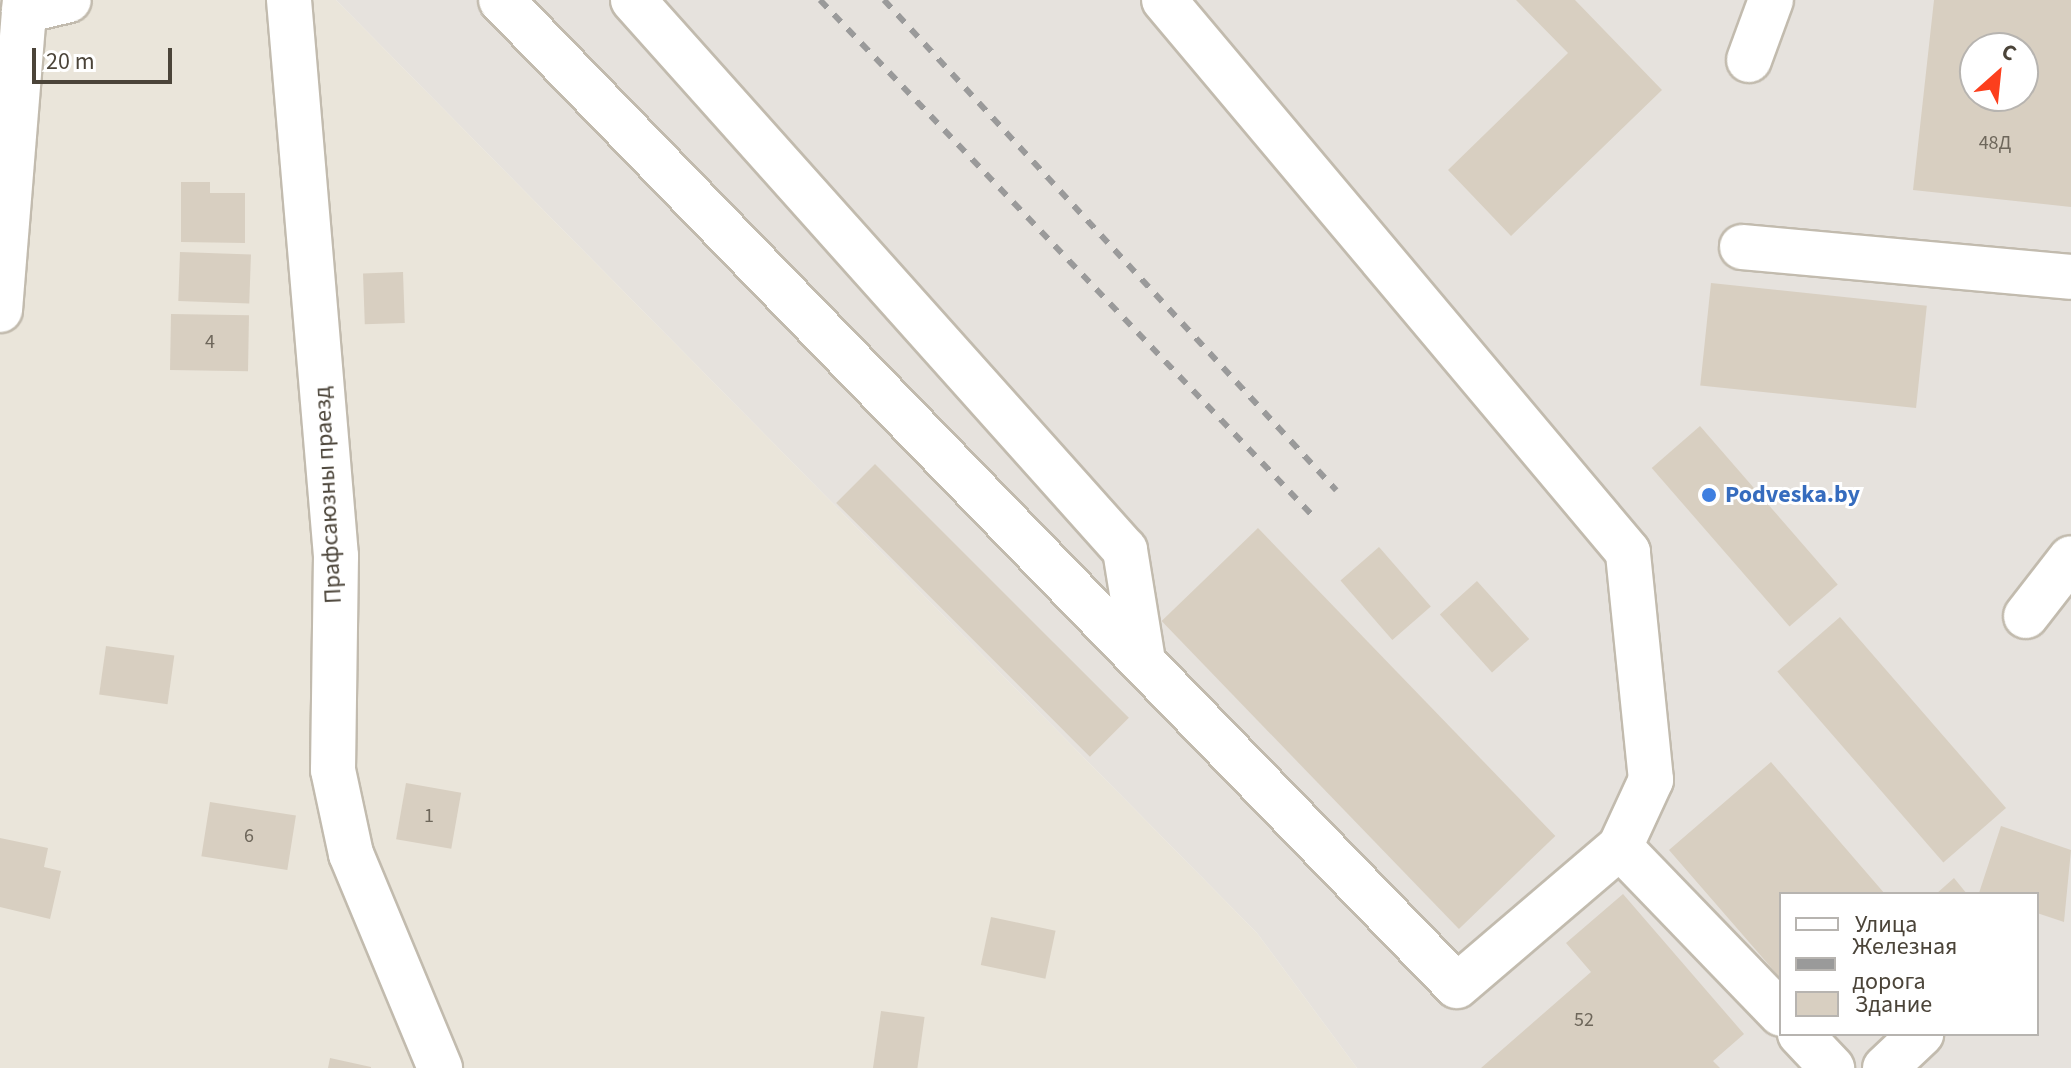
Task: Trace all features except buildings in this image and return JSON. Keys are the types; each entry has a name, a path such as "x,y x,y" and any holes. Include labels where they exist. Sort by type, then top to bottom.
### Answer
{"street":[{"path":"0,310 24,6 69,0"},
{"name":"Прафсаюзны праезд","path":"289,0 336,556 333,770 351,854 440,1068"},
{"path":"501,0 1457,986 1620,847 1651,780 1628,552 1164,0"},
{"path":"633,0 1125,550 1143,661"},
{"path":"1749,60 1771,0"},
{"path":"1742,247 2071,277"},
{"path":"2026,616 2071,558"},
{"path":"1620,847 1779,1012"},
{"path":"1802,1036 1832,1068"},
{"path":"1885,1068 1919,1036"}],"shaded area":[{"path":"0,0 336,0 1257,933 1357,1068 0,1068"},
{"path":"336,0 2071,0 2071,1068 1357,1068 1257,933"}],"railway":[{"path":"820,0 1311,514"},
{"path":"884,0 1336,490"}],"place":[{"name":"Podveska.by","path":"1709,495"}]}
